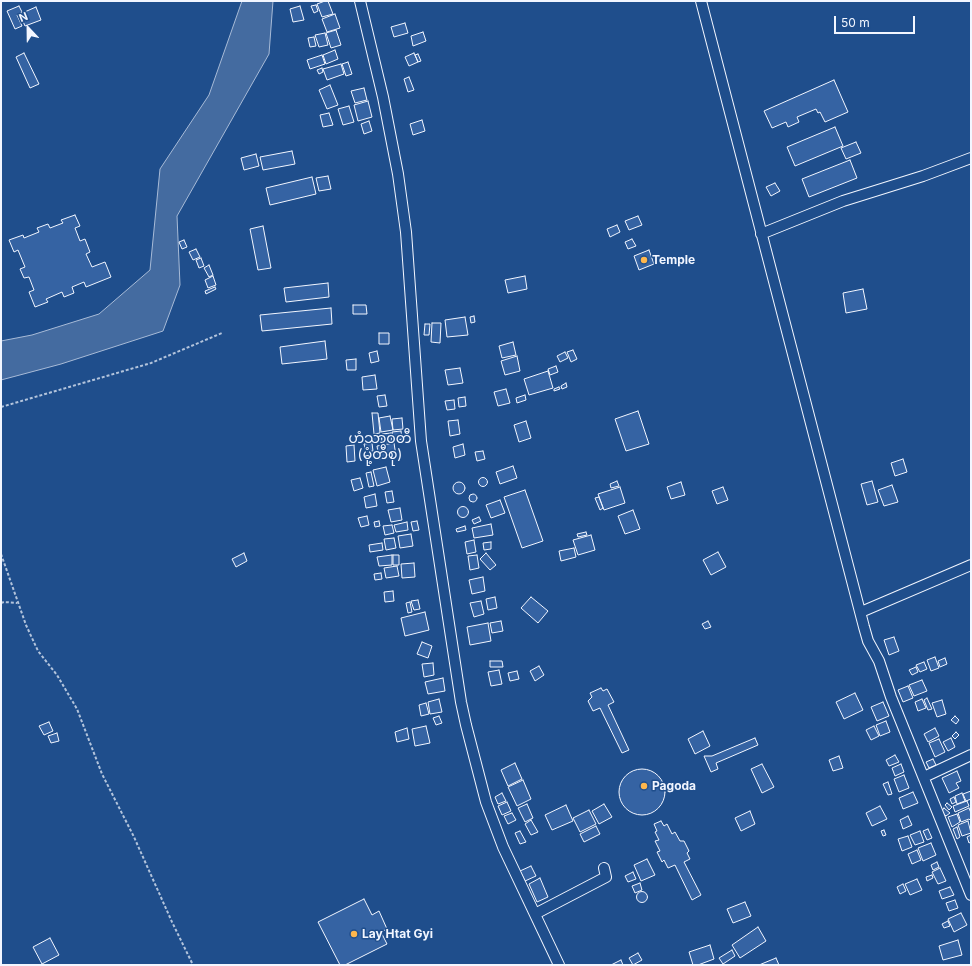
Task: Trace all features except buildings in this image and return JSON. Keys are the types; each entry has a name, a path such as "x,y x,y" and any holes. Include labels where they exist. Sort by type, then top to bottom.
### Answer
{"street":[{"path":"360,1 383,97 398,174 406,232 421,441 461,702 486,802 503,848 559,965"},
{"path":"701,1 868,641 879,661 891,697 971,896"},
{"path":"761,234 843,201 923,176 971,158"},
{"path":"861,612 971,565"},
{"path":"924,777 971,755"},
{"path":"535,914 606,878 604,868"}],"path":[{"path":"1,407 151,363 222,333"},
{"path":"1,554 26,625 38,650 57,675 76,709 102,774 134,837 193,965"},
{"path":"1,603 17,603"}],"water":[{"path":"242,1 273,1 269,54 177,216 180,285 163,331 61,364 1,380 1,341 32,335 99,314 150,270 160,169 209,95"}],"place":[{"name":"Temple","path":"644,260"},
{"name":"Pagoda","path":"644,786"},
{"name":"Lay Htat Gyi","path":"354,934"}],"district":[{"name":"ဟံသာဝတီ (မုံ့တီစု)","path":"380,448"}]}
